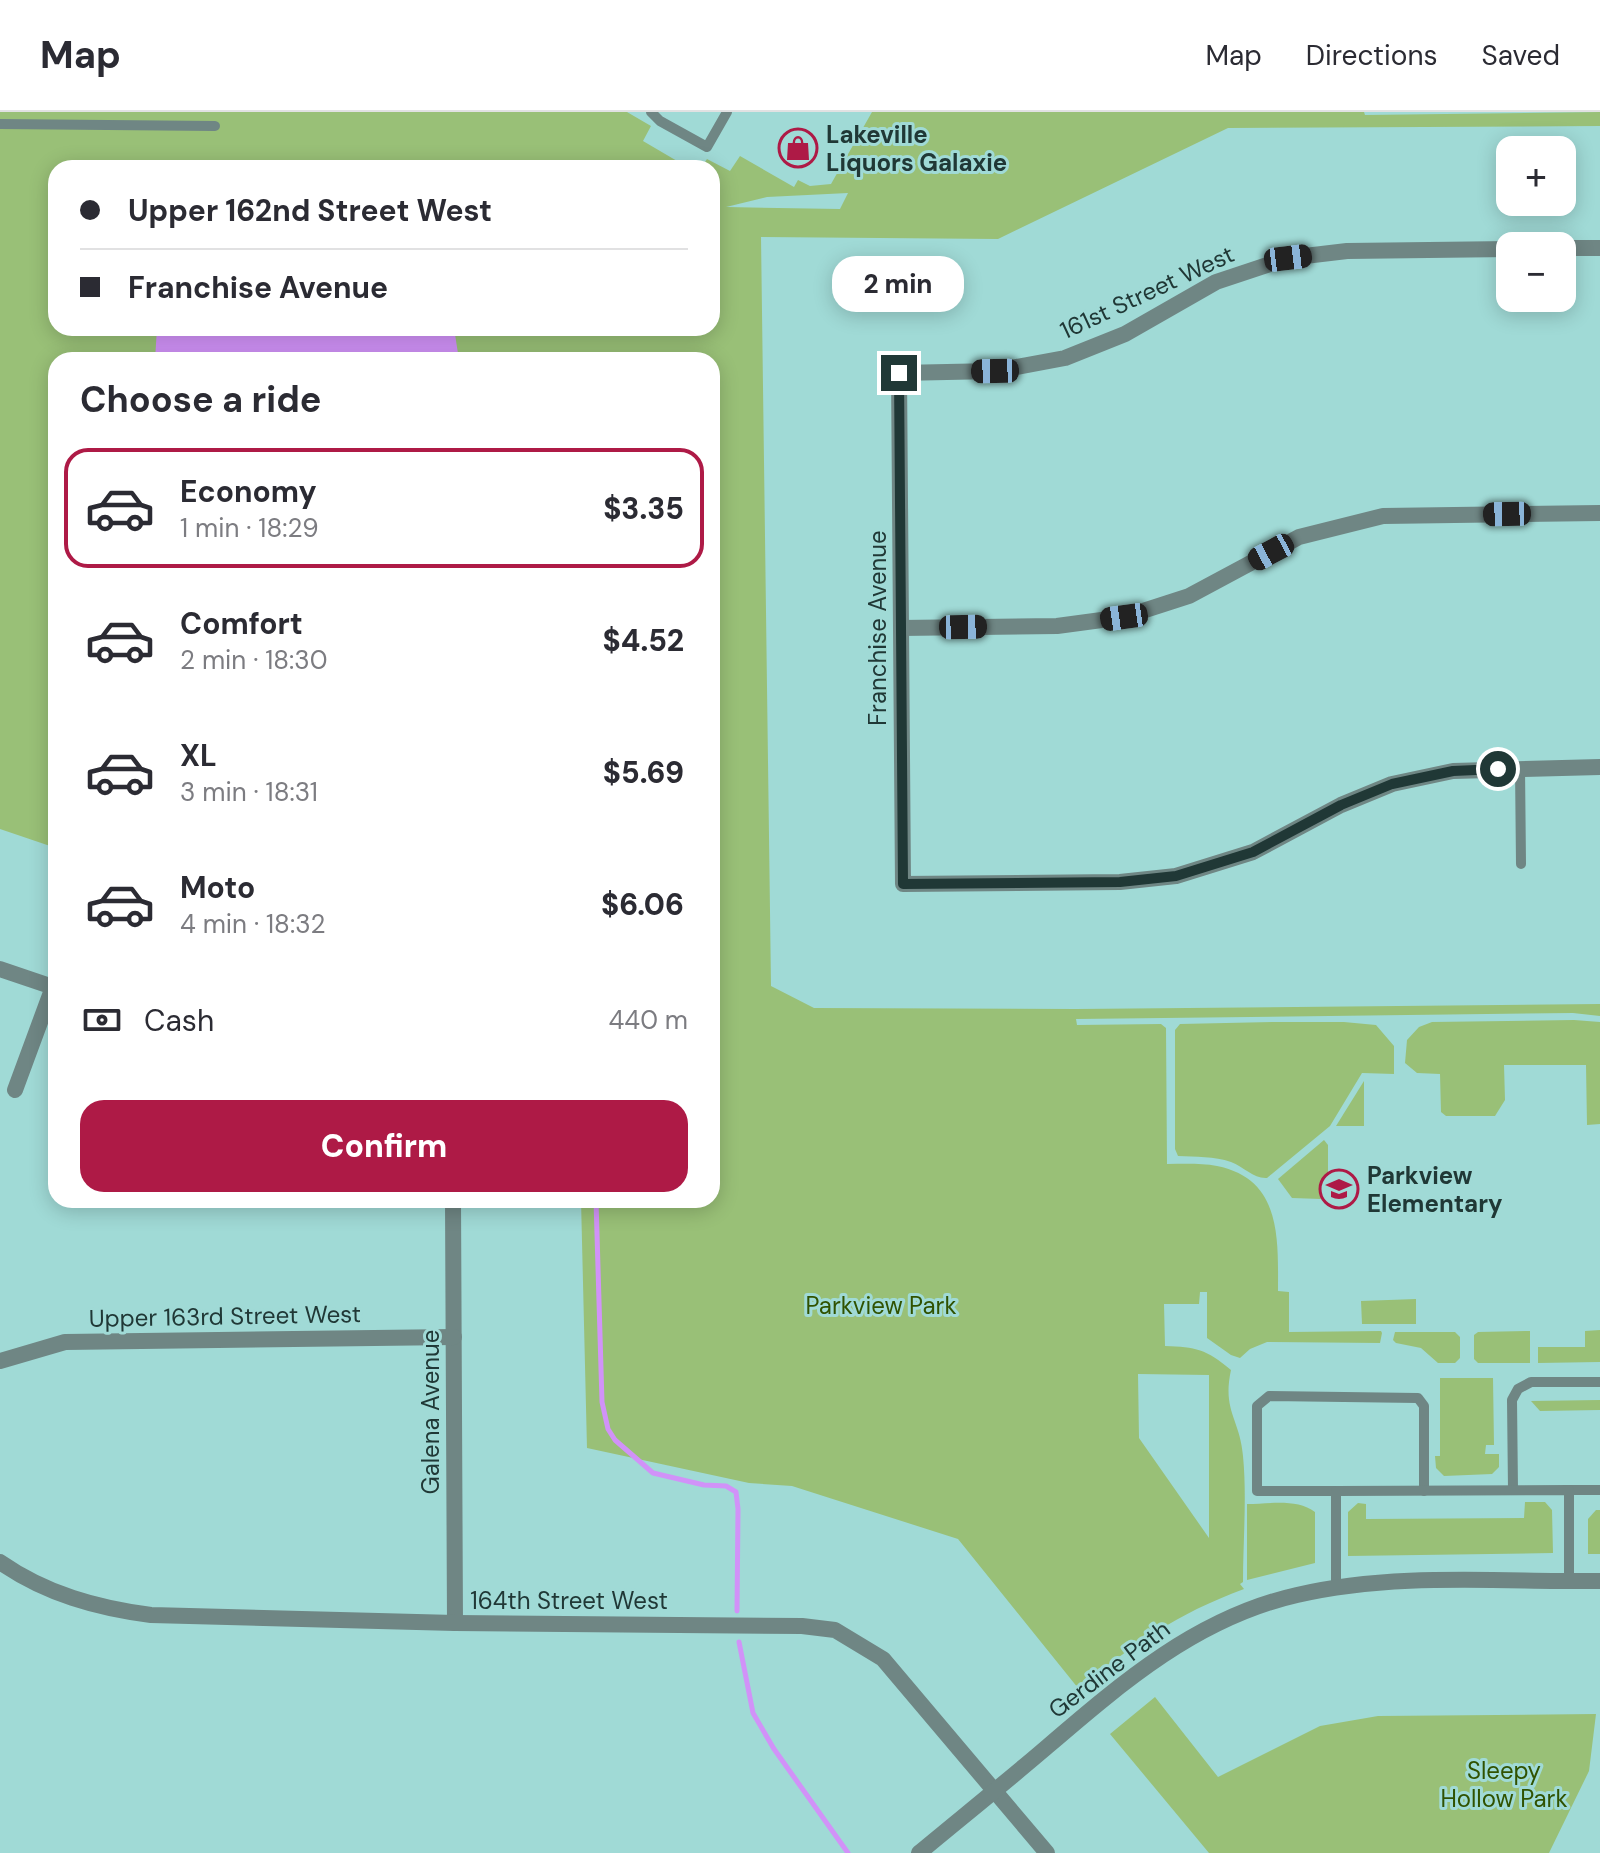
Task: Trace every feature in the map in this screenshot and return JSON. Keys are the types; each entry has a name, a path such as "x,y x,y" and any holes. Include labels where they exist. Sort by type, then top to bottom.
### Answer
{"street":[{"path":"1576,248 1600,248"},
{"name":"161st Street West","path":"899,373 995,371 1065,358 1125,334 1216,282 1288,258 1347,251 1496,249"},
{"name":"Franchise Avenue","path":"899,373 903,884 1120,882 1176,876 1253,852 1341,805 1392,784 1453,771 1520,768"},
{"path":"901,628 1057,626 1124,617 1189,596 1299,537 1383,516 1600,513"},
{"path":"1520,768 1600,767"},
{"path":"0,969 48,985"},
{"path":"15,1090 48,1003"},
{"name":"Galena Avenue","path":"453,1208 455,1623"},
{"name":"Upper 163rd Street West","path":"0,1361 65,1342 454,1337"},
{"name":"164th Street West","path":"0,1562 19,1576 75,1599 111,1610 151,1615 455,1623 802,1626 835,1630 883,1659 1047,1853"},
{"name":"Gerdine Path","path":"919,1853 1122,1683 1162,1654 1221,1620 1295,1595 1336,1588 1395,1582 1600,1581"}],"lane":[{"path":"651,112 662,116 707,147 727,112"},
{"path":"0,124 215,126"},
{"path":"1520,768 1521,864"},
{"path":"1513,1490 1512,1400 1518,1389 1531,1382 1600,1382"},
{"path":"1424,1491 1424,1406 1418,1398 1269,1396 1257,1406 1257,1491 1424,1491 1600,1490"},
{"path":"1569,1490 1569,1581"},
{"path":"1336,1491 1336,1588"}],"green space":[{"name":"Parkview Park","path":"0,112 627,112 651,126 643,141 675,160 48,160 48,336 720,336 720,166 730,171 740,156 794,187 798,180 810,186 831,184 872,112 1364,112 1365,115 1600,112 1600,126 1228,128 998,239 761,237 771,986 814,1008 1600,1004 1600,1016 1573,1013 1076,1019 1077,1025 1161,1024 1166,1028 1167,1164 1211,1165 1238,1173 1254,1184 1265,1198 1276,1232 1278,1291 1289,1292 1289,1332 1382,1333 1380,1343 1267,1342 1250,1349 1240,1358 1207,1338 1207,1292 1200,1292 1199,1304 1164,1304 1165,1346 1200,1350 1231,1370 1230,1405 1241,1443 1244,1472 1243,1582 1240,1584 1244,1589 1197,1609 1157,1631 1078,1688 958,1539 792,1486 749,1483 587,1448 581,1208 720,1208 720,352 48,352 48,845 0,829","holes":["848,193 840,209 726,207 767,197","1138,1374 1209,1375 1209,1538 1139,1438"]},
{"path":"1275,1022 1376,1025 1394,1046 1394,1074 1362,1073 1330,1126 1267,1178 1258,1177 1225,1160 1178,1156 1175,1149 1175,1030 1180,1024"},
{"path":"1432,1022 1600,1022 1600,1124 1587,1125 1586,1065 1504,1065 1505,1100 1495,1116 1446,1116 1441,1112 1440,1074 1417,1073 1405,1063 1407,1040 1419,1027"},
{"path":"1364,1081 1364,1126 1336,1126"},
{"path":"1324,1140 1328,1145 1328,1192 1321,1199 1292,1198 1278,1179"},
{"path":"1416,1299 1416,1324 1362,1324 1361,1301"},
{"path":"1600,1330 1600,1362 1538,1363 1538,1347 1585,1347 1585,1331"},
{"path":"1530,1331 1530,1363 1478,1363 1474,1359 1474,1335 1478,1332"},
{"path":"1395,1332 1455,1332 1460,1337 1460,1358 1455,1363 1438,1363 1421,1348 1396,1343 1393,1340"},
{"path":"1440,1378 1493,1378 1494,1445 1486,1445 1485,1454 1499,1454 1499,1467 1492,1474 1444,1476 1436,1468 1435,1456 1440,1456"},
{"path":"1600,1400 1600,1410 1540,1411 1531,1401"},
{"path":"1525,1502 1545,1502 1552,1510 1553,1553 1348,1556 1348,1512 1358,1503 1366,1504 1366,1519 1524,1518"},
{"path":"1291,1503 1315,1512 1315,1563 1247,1580 1247,1504"},
{"path":"1600,1510 1600,1554 1588,1554 1588,1519"},
{"name":"Sleepy Hollow Park","path":"1155,1697 1218,1777 1320,1726 1378,1716 1596,1714 1589,1771 1549,1853 1209,1853 1110,1734"}],"shaded area":[{"path":"156,336 455,336 458,352 156,352"}],"waterway":[{"path":"596,1208 602,1402 608,1429 615,1440 653,1473 704,1485 726,1486 736,1492 737,1611"},
{"path":"739,1642 753,1713 774,1749 848,1853"}],"place":[{"name":"Lakeville Liquors Galaxie","path":"798,148"},
{"name":"Parkview Elementary","path":"1339,1189"}],"route":[{"path":"899,373 903,884 1120,882 1176,876 1253,852 1341,805 1392,784 1453,771 1498,769"}]}
